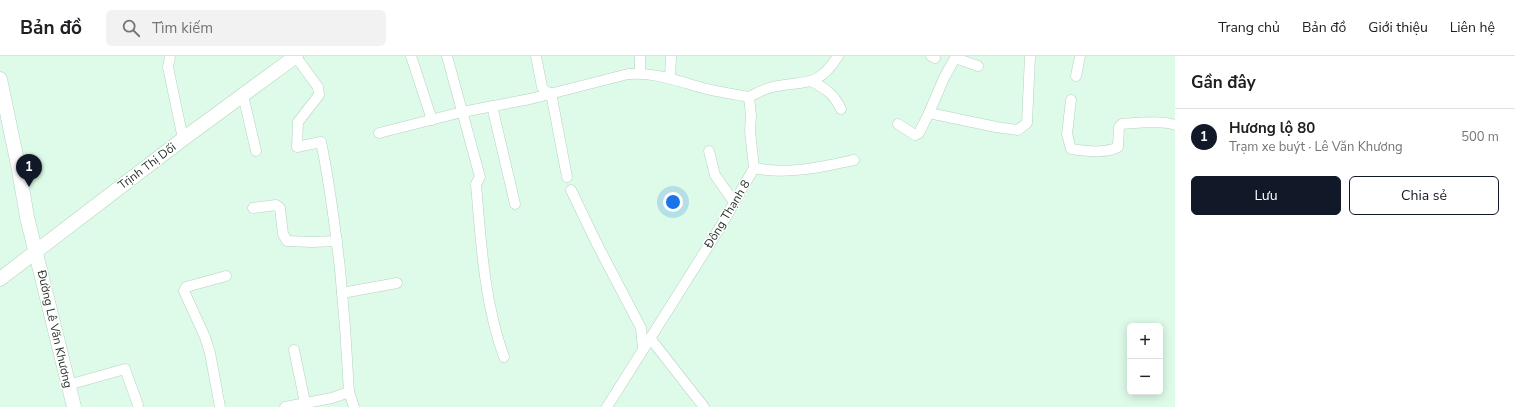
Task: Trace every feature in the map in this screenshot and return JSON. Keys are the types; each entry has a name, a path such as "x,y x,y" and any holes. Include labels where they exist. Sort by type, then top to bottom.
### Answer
{"main road":[{"name":"Trịnh Thị Dối","path":"0,279 183,139 296,56"},
{"name":"Đường Lê Văn Khương","path":"0,79 27,217 74,407"}],"street":[{"path":"170,56 168,67 183,139"},
{"path":"296,56 318,87 319,95 298,122 297,147 321,142 329,180 337,241 348,359 349,392 354,407"},
{"path":"411,56 432,120"},
{"path":"447,56 480,177 476,184 482,251 488,294 504,357"},
{"path":"536,56 542,87 545,91 551,93"},
{"path":"640,56 640,73"},
{"path":"670,78 671,56"},
{"path":"379,133 462,112 551,93 628,74 640,73 670,78 704,88 749,97 769,88 810,81 822,76 838,56"},
{"path":"929,113 996,128 1018,130 1027,123 1030,56"},
{"path":"1076,76 1080,56"},
{"path":"898,124 915,135 919,133 944,78 955,58 978,66"},
{"path":"810,81 827,89 836,98 841,109"},
{"path":"551,93 567,177"},
{"path":"243,95 256,151"},
{"name":"Đông Thạnh 8","path":"607,407 754,168 750,132 751,116 749,97"},
{"path":"1071,100 1067,134 1071,149 1111,151 1118,147 1119,128 1122,124 1139,122 1175,125"},
{"path":"492,106 515,204"},
{"path":"709,151 715,175 734,202"},
{"path":"754,168 771,172 806,170 854,160"},
{"path":"571,190 597,244 642,328 643,349"},
{"path":"253,208 276,205 280,208 283,234 287,241 337,241"},
{"path":"220,407 207,342 184,291 186,287 226,276"},
{"path":"342,293 397,283"},
{"path":"650,338 704,407"},
{"path":"294,350 306,405"},
{"path":"68,385 125,369 138,405"},
{"path":"285,407 306,405 349,392"}],"place":[{"name":"Hương lộ 80","path":"29,187"}]}
